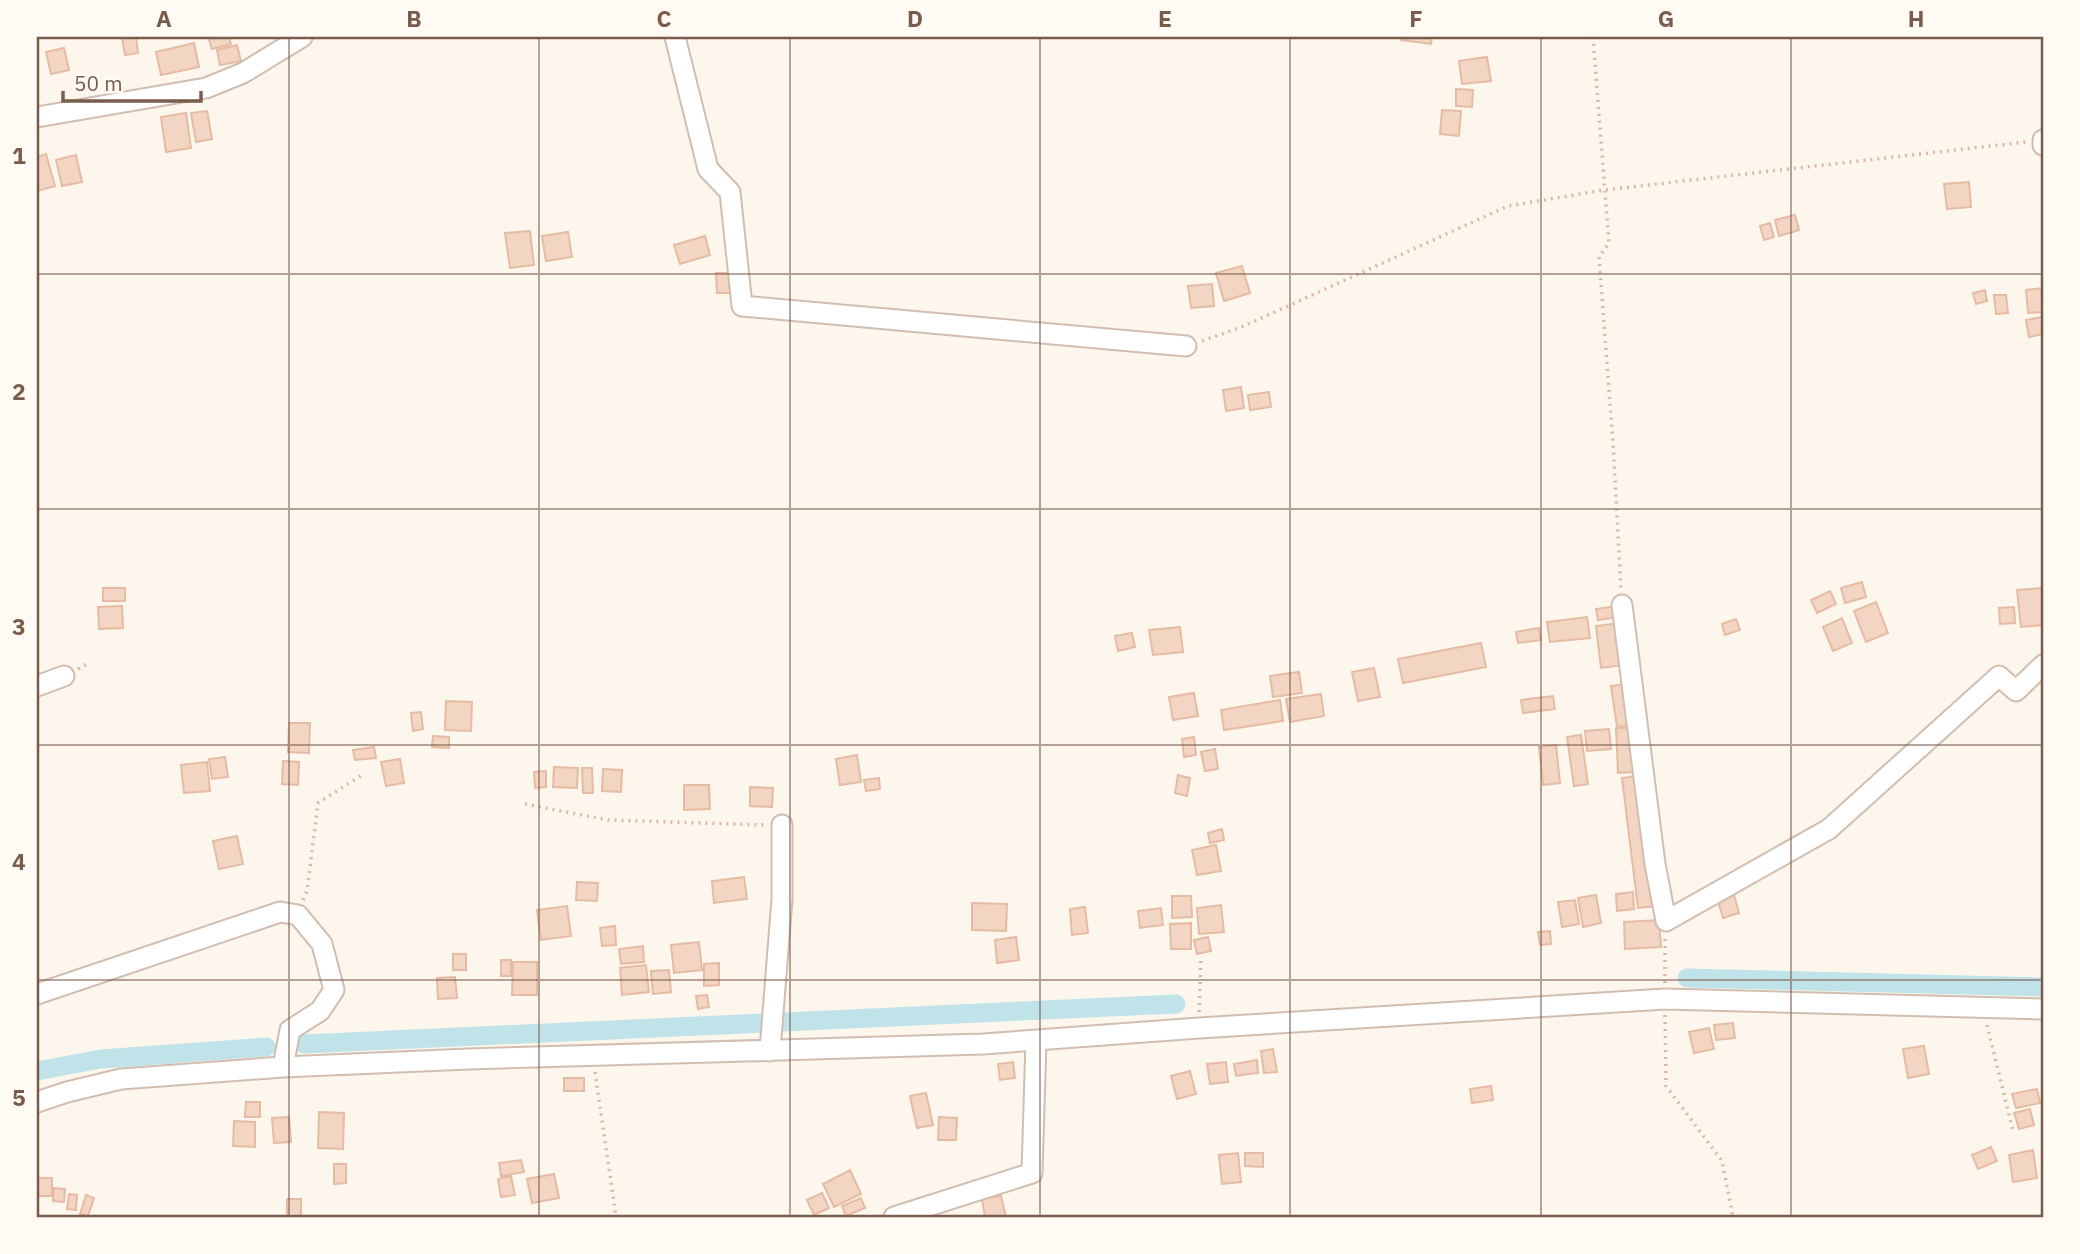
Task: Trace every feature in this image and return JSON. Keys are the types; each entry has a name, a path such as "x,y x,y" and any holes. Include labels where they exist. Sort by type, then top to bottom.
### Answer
{"street":[{"path":"37,117 206,88 243,73 302,37"},
{"path":"675,37 708,169 730,192 742,306 1186,346"},
{"path":"2043,139 2043,145"},
{"path":"1622,605 1655,863 1666,921 1829,829 1999,676 2016,691 2043,665"},
{"path":"37,686 64,676"},
{"path":"770,1041 782,899 782,825"},
{"path":"37,994 280,912 298,915 322,944 334,990 320,1011 290,1030 283,1067"},
{"path":"37,1102 121,1079 283,1067 592,1056 770,1041 983,1044 1665,999 2043,1009"},
{"path":"894,1217 1032,1173 1036,1041"}],"path":[{"path":"1593,37 1609,243 1599,257 1622,605"},
{"path":"1186,346 1244,326 1508,206 1604,190 2043,139"},
{"path":"298,915 307,891 318,803 362,775"},
{"path":"525,804 608,820 782,825"},
{"path":"1666,921 1667,1086 1722,1161 1733,1217"},
{"path":"1199,1028 1201,957"},
{"path":"1983,1006 2013,1131"},
{"path":"592,1056 616,1217"}],"building":[{"path":"122,37 136,37 138,53 125,55"},
{"path":"208,37 229,37 231,44 212,49"},
{"path":"1402,37 1432,37 1431,44 1401,40"},
{"path":"194,43 199,67 161,75 156,52"},
{"path":"237,45 241,61 220,65 217,50"},
{"path":"64,48 69,70 51,74 46,52"},
{"path":"1487,57 1491,81 1462,84 1459,61"},
{"path":"1456,89 1473,90 1472,107 1456,106"},
{"path":"1442,110 1461,111 1459,136 1440,134"},
{"path":"207,111 212,139 196,142 191,113"},
{"path":"186,113 191,148 166,152 161,117"},
{"path":"46,154 55,186 37,191 37,157"},
{"path":"76,155 82,182 62,186 56,160"},
{"path":"1969,182 1971,207 1947,209 1944,184"},
{"path":"1795,215 1799,230 1779,236 1775,220"},
{"path":"1770,223 1774,237 1764,240 1760,226"},
{"path":"530,231 534,265 510,268 505,233"},
{"path":"568,232 572,257 546,261 542,236"},
{"path":"705,236 710,255 680,264 674,245"},
{"path":"1242,266 1250,293 1224,301 1216,273"},
{"path":"716,273 729,273 730,293 717,293"},
{"path":"1212,284 1214,306 1191,308 1188,286"},
{"path":"2043,288 2043,312 2028,313 2026,290"},
{"path":"1985,290 1987,301 1976,304 1973,293"},
{"path":"1994,295 2006,295 2008,313 1996,314"},
{"path":"2042,317 2043,334 2029,337 2026,320"},
{"path":"1241,387 1244,408 1226,411 1223,390"},
{"path":"1269,392 1271,407 1250,410 1248,395"},
{"path":"1862,582 1866,597 1845,603 1841,588"},
{"path":"103,588 125,588 125,601 103,601"},
{"path":"2042,588 2043,625 2021,627 2017,590"},
{"path":"1830,591 1836,604 1817,613 1811,600"},
{"path":"1876,602 1888,633 1866,642 1854,611"},
{"path":"122,606 123,628 99,629 98,607"},
{"path":"1617,606 1618,617 1598,620 1596,609"},
{"path":"2014,607 2015,623 2000,624 1999,608"},
{"path":"1587,617 1590,638 1550,642 1547,622"},
{"path":"1842,618 1852,643 1833,651 1823,627"},
{"path":"1736,619 1740,630 1725,635 1722,624"},
{"path":"1619,623 1625,665 1601,668 1596,626"},
{"path":"1180,627 1183,652 1153,655 1149,630"},
{"path":"1539,628 1541,640 1518,643 1516,632"},
{"path":"1132,633 1135,647 1118,651 1115,636"},
{"path":"1481,643 1486,667 1403,683 1398,659"},
{"path":"1374,668 1380,697 1358,701 1352,672"},
{"path":"1299,672 1302,693 1273,697 1270,676"},
{"path":"1626,684 1631,725 1617,727 1611,686"},
{"path":"1194,693 1198,716 1173,720 1169,697"},
{"path":"1321,694 1324,716 1290,722 1286,699"},
{"path":"1553,696 1555,709 1523,713 1521,700"},
{"path":"1280,700 1283,721 1224,730 1221,710"},
{"path":"446,701 472,702 471,731 445,730"},
{"path":"421,712 423,729 413,731 411,713"},
{"path":"289,723 310,723 309,753 288,752"},
{"path":"1616,728 1631,728 1633,772 1618,773"},
{"path":"1609,729 1611,749 1587,751 1585,731"},
{"path":"1581,735 1588,784 1574,786 1567,737"},
{"path":"433,736 449,737 449,748 432,747"},
{"path":"1194,737 1196,755 1184,757 1182,739"},
{"path":"1556,745 1560,783 1543,785 1539,747"},
{"path":"374,747 376,758 355,760 353,750"},
{"path":"1215,749 1218,769 1205,771 1201,752"},
{"path":"857,755 861,782 840,785 836,759"},
{"path":"225,757 228,777 212,779 209,759"},
{"path":"400,759 404,783 386,786 381,762"},
{"path":"283,761 299,762 298,785 282,784"},
{"path":"207,762 210,791 184,793 181,765"},
{"path":"554,767 578,768 577,788 553,787"},
{"path":"582,768 592,768 593,793 583,793"},
{"path":"603,769 622,770 621,792 602,791"},
{"path":"546,771 546,787 535,788 534,772"},
{"path":"1178,775 1190,778 1187,796 1175,793"},
{"path":"1642,775 1658,906 1638,908 1622,778"},
{"path":"879,778 880,789 866,791 864,780"},
{"path":"684,785 709,785 710,809 684,810"},
{"path":"750,787 773,788 772,807 750,806"},
{"path":"1222,829 1224,840 1210,843 1208,833"},
{"path":"237,836 243,864 219,869 213,841"},
{"path":"1216,845 1221,871 1197,875 1192,850"},
{"path":"744,877 747,899 714,903 712,881"},
{"path":"577,882 598,883 597,901 576,900"},
{"path":"1633,892 1634,909 1617,911 1616,894"},
{"path":"1596,895 1601,923 1583,927 1578,898"},
{"path":"1734,895 1739,913 1723,918 1718,901"},
{"path":"1172,896 1191,896 1192,917 1172,918"},
{"path":"1575,900 1579,924 1562,927 1558,902"},
{"path":"972,903 1007,904 1006,931 972,930"},
{"path":"1221,905 1224,932 1199,934 1197,908"},
{"path":"567,906 571,936 541,940 537,910"},
{"path":"1085,907 1088,933 1072,935 1070,909"},
{"path":"1161,908 1163,925 1140,928 1138,911"},
{"path":"1659,920 1661,947 1625,949 1624,922"},
{"path":"1191,923 1191,949 1171,949 1170,924"},
{"path":"615,926 616,945 602,946 600,928"},
{"path":"1550,931 1551,944 1540,945 1538,932"},
{"path":"1016,937 1019,960 997,963 995,940"},
{"path":"1208,937 1211,951 1197,954 1194,940"},
{"path":"699,942 702,970 674,973 671,945"},
{"path":"643,946 644,962 621,964 619,949"},
{"path":"453,954 466,954 466,970 453,970"},
{"path":"501,960 511,960 511,976 501,976"},
{"path":"513,962 537,962 537,995 512,995"},
{"path":"719,963 719,985 704,986 704,964"},
{"path":"646,965 649,992 622,995 620,968"},
{"path":"669,970 671,992 653,994 651,971"},
{"path":"455,977 457,998 438,999 437,978"},
{"path":"707,995 709,1007 698,1009 696,996"},
{"path":"1733,1023 1735,1038 1716,1040 1714,1025"},
{"path":"1709,1028 1714,1049 1694,1053 1689,1032"},
{"path":"1924,1046 1929,1074 1908,1078 1903,1049"},
{"path":"1273,1049 1277,1072 1264,1073 1261,1051"},
{"path":"1257,1060 1258,1073 1236,1076 1234,1064"},
{"path":"1013,1062 1015,1078 1000,1080 998,1064"},
{"path":"1226,1062 1228,1082 1210,1084 1207,1064"},
{"path":"1190,1071 1196,1094 1177,1099 1171,1076"},
{"path":"564,1078 584,1078 584,1091 564,1091"},
{"path":"1491,1086 1493,1100 1472,1103 1470,1089"},
{"path":"2037,1089 2040,1103 2016,1108 2012,1094"},
{"path":"926,1093 933,1125 917,1128 910,1096"},
{"path":"246,1102 260,1102 260,1117 245,1117"},
{"path":"2030,1109 2034,1125 2019,1129 2014,1113"},
{"path":"319,1112 344,1113 343,1149 318,1148"},
{"path":"289,1117 291,1142 274,1143 272,1118"},
{"path":"939,1117 957,1118 956,1140 938,1140"},
{"path":"234,1121 255,1122 255,1147 233,1146"},
{"path":"1991,1147 1997,1161 1978,1169 1972,1155"},
{"path":"2033,1150 2037,1178 2013,1182 2009,1155"},
{"path":"1238,1153 1241,1182 1222,1184 1219,1155"},
{"path":"1245,1153 1263,1153 1263,1167 1245,1166"},
{"path":"521,1160 524,1172 501,1176 499,1163"},
{"path":"334,1164 346,1164 346,1183 334,1184"},
{"path":"850,1170 861,1194 834,1207 823,1184"},
{"path":"554,1174 559,1198 532,1203 527,1179"},
{"path":"511,1176 515,1195 501,1197 498,1179"},
{"path":"37,1178 52,1178 52,1196 37,1196"},
{"path":"54,1188 65,1189 64,1202 53,1201"},
{"path":"822,1193 829,1208 814,1215 807,1200"},
{"path":"69,1194 77,1195 76,1210 67,1209"},
{"path":"86,1195 94,1198 88,1216 80,1214"},
{"path":"1001,1196 1006,1217 985,1217 982,1199"},
{"path":"861,1198 865,1208 846,1216 842,1206"},
{"path":"287,1199 301,1199 301,1217 287,1217"}],"waterway":[{"path":"1687,978 2043,987"},
{"path":"304,1044 1176,1004"},
{"path":"37,1071 101,1059 266,1047"}]}
